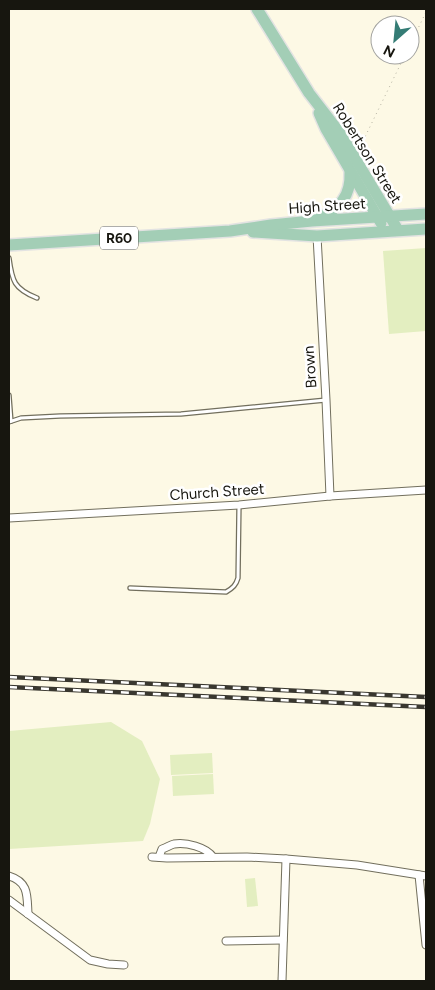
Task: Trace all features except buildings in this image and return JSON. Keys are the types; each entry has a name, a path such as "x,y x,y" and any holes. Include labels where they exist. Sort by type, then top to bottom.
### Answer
{"main road":[{"name":"Robertson Street","path":"257,9 309,93 340,133 364,171 384,217"},
{"name":"Robertson Street","path":"309,93 326,129 350,170 392,231"},
{"path":"312,221 334,211 343,202 350,186 350,170"},
{"name":"High Street","path":"9,245 230,231 312,221 426,214"},
{"name":"High Street","path":"230,231 317,236 426,228"}],"street":[{"name":"Brown","path":"317,236 330,496"},
{"name":"Church Street","path":"9,518 239,505 330,496 426,490"},
{"path":"213,857 207,850 199,847 174,844 162,849 155,857 213,857 247,856 356,865 422,875 426,945"},
{"path":"282,981 286,859"},
{"path":"9,876 22,882 26,890 28,914"},
{"path":"9,900 90,960 124,965"},
{"path":"226,942 283,940"}],"lane":[{"path":"9,258 14,283 20,290 37,298"},
{"path":"9,395 10,422 21,418 60,416 181,414 326,400"},
{"path":"130,588 226,592 232,589 238,578 239,505"}],"path":[{"path":"420,24 426,12"},
{"path":"363,141 400,65"}],"green space":[{"path":"426,248 426,331 389,334 383,251"},
{"path":"111,722 142,741 160,779 150,824 143,841 9,849 9,731"},
{"path":"212,753 213,773 171,775 170,755"},
{"path":"213,774 214,794 173,796 172,776"},
{"path":"255,878 258,906 247,907 245,879"}],"railway":[{"path":"9,677 426,697"},
{"path":"9,687 426,707"}]}
